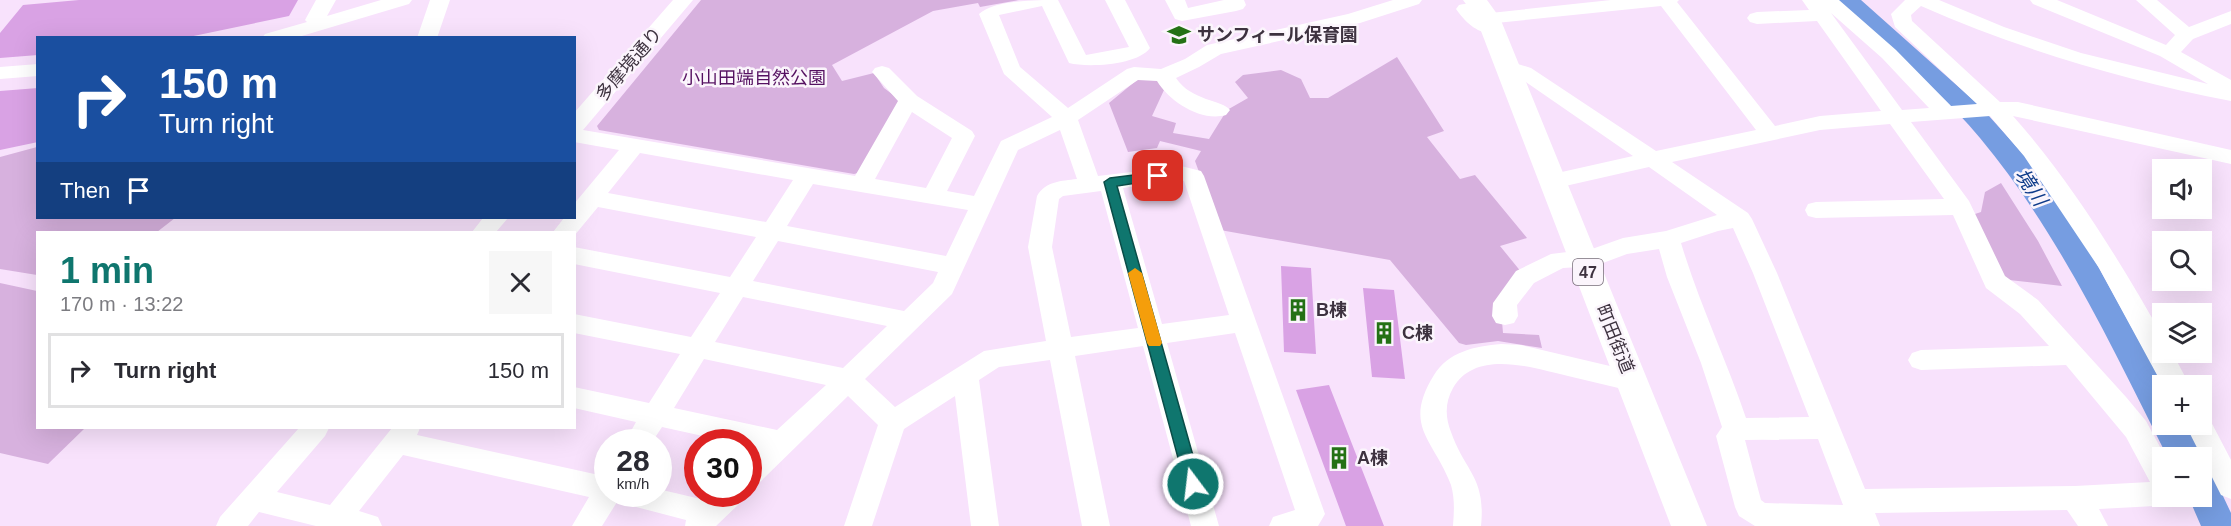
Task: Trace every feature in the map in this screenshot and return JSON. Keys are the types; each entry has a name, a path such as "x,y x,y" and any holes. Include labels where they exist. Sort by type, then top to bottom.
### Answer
{"main road":[{"name":"町田街道","path":"1478,9 1508,67 1689,526"}],"street":[{"path":"315,20 327,0"},
{"path":"279,36 402,0"},
{"path":"428,36 440,0"},
{"name":"多摩境通り","path":"576,125 683,0"},
{"path":"1115,0 1140,48 1134,53 1086,62 1076,59 1050,2 1040,0 995,8 989,14 1011,70 1066,118 1100,183 1152,335 1205,526"},
{"path":"1175,0 1182,15 1236,5 1234,0"},
{"path":"762,463 943,288 1009,146 1066,118 1098,99 1134,73 1164,75 1192,63 1214,49 1353,19 1412,0"},
{"path":"1478,9 1667,0 1770,134"},
{"path":"1916,0 1901,14 1902,23 2032,151 2109,263 2171,375"},
{"path":"1923,0 2004,34 2067,55 2157,80 2231,95"},
{"path":"2040,0 2167,52 2231,88"},
{"path":"2146,0 2186,35"},
{"path":"1757,18 1820,5 1892,57 1949,113"},
{"path":"1820,5 1961,207 1995,282 2029,307 2072,355 2136,429 2152,459"},
{"path":"2167,52 2174,49 2186,35 2231,17"},
{"path":"1508,67 1524,72 1652,160 1722,204 1740,219 1765,273 1862,515"},
{"path":"0,73 36,70"},
{"path":"882,72 890,85 964,136 933,197"},
{"path":"1164,75 1168,84 1195,105 1219,110"},
{"path":"861,185 909,99"},
{"path":"1552,181 1820,123 2018,109 2231,157"},
{"path":"576,135 981,205"},
{"path":"576,218 634,146"},
{"path":"1096,526 1040,247 1048,196 1057,189 1181,173 1194,176 1311,514 1301,523 1284,526"},
{"path":"647,429 807,176"},
{"path":"592,198 953,266"},
{"path":"1816,210 1961,207"},
{"path":"484,231 495,219"},
{"path":"566,231 575,219"},
{"path":"1505,316 1504,303 1525,277 1559,260 1595,257 1623,246 1668,238 1715,223 1740,219"},
{"path":"1668,238 1679,277 1714,363 1736,429"},
{"path":"576,255 909,321"},
{"path":"858,526 893,422 993,358 1245,322"},
{"path":"576,323 848,379 893,422"},
{"path":"1467,526 1469,502 1464,479 1444,450 1432,416 1433,400 1440,384 1451,371 1469,360 1503,354 1521,355 1632,381"},
{"path":"1921,360 2072,355"},
{"path":"965,375 985,526"},
{"path":"576,397 783,443"},
{"path":"1827,428 1736,429 1730,436 1749,507 1759,515 1862,515 2152,494"},
{"path":"230,526 314,429"},
{"path":"333,522 403,435 594,486"},
{"path":"2204,435 2231,487"},
{"path":"2075,498 2094,526"},
{"path":"254,499 333,522 368,526"},
{"path":"672,503 713,511"},
{"path":"586,526 598,507"}],"green space":[{"name":"小山田端自然公園","path":"701,0 1019,0 980,7 978,3 933,11 832,65 842,81 874,73 884,88 900,100 862,172 854,174 599,130 597,126"},
{"path":"1397,57 1444,131 1427,137 1460,179 1475,175 1527,238 1500,246 1522,273 1500,298 1503,333 1539,335 1542,348 1498,341 1466,345 1459,343 1390,260 1220,230 1195,161 1201,151 1160,141 1157,148 1128,152 1109,103 1138,79 1158,80 1164,90 1152,116 1176,123 1173,133 1209,139 1227,110 1248,98 1235,82 1243,75 1281,70 1301,79 1310,98 1328,98"},
{"path":"36,147 36,219 174,219 158,231 36,231 36,275 0,269 0,157"},
{"path":"2001,183 2038,241 2062,286 2000,279 1972,215 1981,212 1985,192"},
{"path":"0,283 36,291 36,429 84,429 48,464 0,453"}],"building":[{"path":"79,0 298,0 289,16 194,36 36,36 36,55 0,58 0,33 23,5"},
{"path":"36,88 36,142 0,150 0,91"},
{"name":"B棟","path":"1281,266 1311,268 1316,354 1284,352"},
{"name":"C棟","path":"1363,288 1394,290 1405,379 1372,377"},
{"name":"A棟","path":"1329,385 1384,526 1346,526 1296,390"}],"waterway":[{"name":"境川","path":"1847,0 1954,95 2014,161 2039,195 2084,267 2152,394"},
{"name":"境川","path":"2174,435 2180,447"},
{"name":"境川","path":"2210,507 2219,526"}],"slow traffic":[{"path":"1135,273 1154,343"}],"place":[{"name":"サンフィール保育園","path":"1179,35"},
{"name":"B棟","path":"1298,310"},
{"name":"C棟","path":"1384,333"},
{"name":"A棟","path":"1339,458"}],"route":[{"path":"1158,176 1110,182 1193,484"}]}
